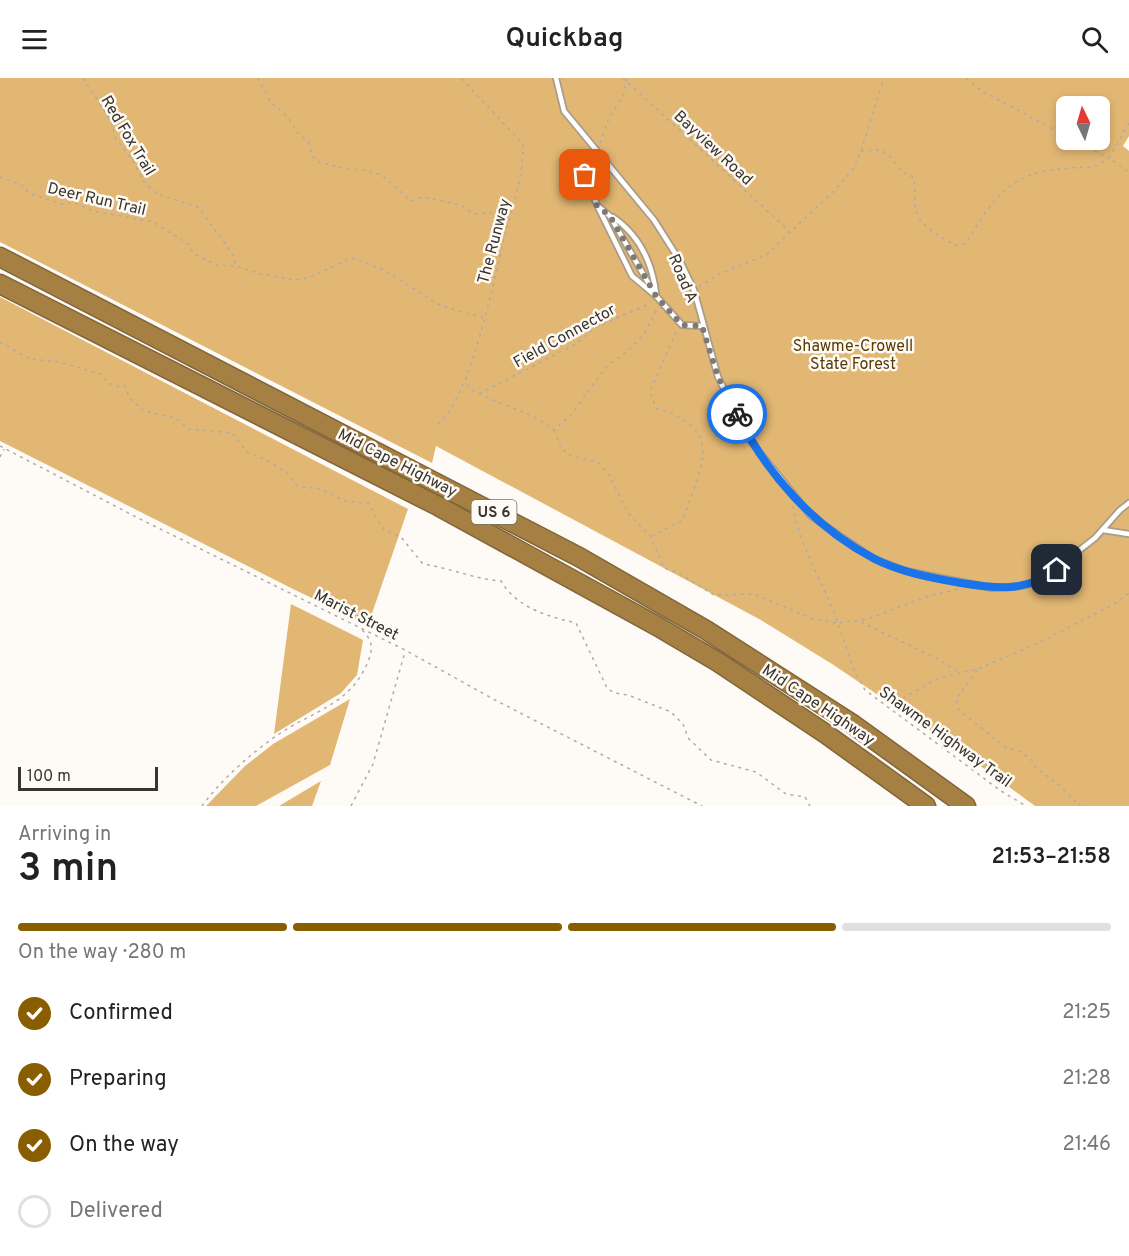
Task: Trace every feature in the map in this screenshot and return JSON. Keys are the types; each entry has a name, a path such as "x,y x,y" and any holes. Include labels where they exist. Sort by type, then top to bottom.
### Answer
{"highway":[{"name":"Mid Cape Highway","path":"0,257 579,557 706,630 851,723 966,806"},
{"name":"Mid Cape Highway","path":"0,284 438,506 657,626 718,662 826,734 926,806"}],"lane":[{"name":"Road A","path":"556,78 564,111 654,220 681,261 694,290 702,326 718,377 749,439 811,516 874,559 906,571 992,588 1022,586 1040,581 1057,570 1103,530 1129,503"},
{"path":"597,152 588,164 585,175 597,206 632,276 656,296 680,322 691,326 702,326"},
{"path":"597,206 634,235 650,266 656,296"},
{"path":"610,216 656,296"},
{"path":"1103,530 1129,534"}],"path":[{"name":"Red Fox Trail","path":"83,78 111,121 116,139 132,159 144,182 157,194 198,207 234,256 236,266"},
{"path":"258,78 271,103 288,117 297,132 308,142 313,158 319,162 346,169 366,170 383,176 411,201 423,197 461,205 474,214 502,212 511,216"},
{"name":"The Runway","path":"438,423 445,418 456,399 476,350 524,157 523,144 461,78"},
{"path":"694,290 717,275 766,255 836,190 854,168 884,78"},
{"path":"966,78 982,91 1056,131"},
{"path":"597,152 609,118 623,96 625,79"},
{"name":"Bayview Road","path":"625,79 789,232"},
{"path":"861,151 881,150 890,156 901,171 913,177 915,210 927,227 938,236 958,246 966,243 1001,190 1015,181 1036,173 1072,168 1093,168 1109,158 1129,123"},
{"path":"1093,150 1129,172"},
{"name":"Deer Run Trail","path":"0,177 22,185 28,193 62,204 75,203 93,211 153,222 188,244 193,253 216,265 236,266 257,273 295,280 310,277 352,258 384,270 438,304 483,317"},
{"path":"554,430 571,415 606,367 629,350 644,334 661,301"},
{"name":"Field Connector","path":"479,394 576,344 594,328 645,304 661,301"},
{"path":"651,537 683,520 704,448 698,431 677,414 656,408 650,391 680,322"},
{"path":"0,342 30,359 59,362 101,374 106,383 117,387 124,386 129,398 144,411 175,418 189,429 232,433 248,453 266,459 286,473 297,486 321,489 345,501 368,503 384,530 401,537 423,564 448,568 485,580 501,581 517,602 576,623 607,688 614,693 628,695 671,712 683,724 688,738 711,760 756,772 786,794 805,797 810,806"},
{"path":"465,376 469,388 479,394 541,419 554,430 561,448 571,456 598,462 609,475 628,513 651,537 664,568 679,573 714,595 754,594 813,619 838,623 886,613 928,596 975,585"},
{"name":"Marist Street","path":"0,446 138,518 405,650 495,700 702,806"},
{"path":"0,457 4,448"},
{"name":"Shawme Highway Trail","path":"791,492 796,527 821,579 853,668 865,690 1002,791 1026,806"},
{"path":"889,707 938,678 978,669 1044,640 1114,604 1129,593"},
{"path":"859,620 936,658 958,672"},
{"path":"202,806 235,771 278,735 339,700 355,686 363,673 372,649 370,638 358,627"},
{"path":"351,806 373,764 405,650"},
{"path":"978,669 956,699 959,710 1005,747 1019,751 1031,759 1036,768 1059,785 1080,806"}],"green space":[{"name":"Shawme-Crowell State Forest","path":"0,78 1129,78 1129,136 1123,146 1129,151 1129,806 1035,806 942,738 832,664 759,619 436,446 432,463 0,242"},
{"path":"0,297 408,509 368,625 0,441"},
{"path":"291,604 363,640 357,675 341,693 274,734"},
{"path":"350,699 330,765 256,806 206,806 245,766 273,744"},
{"path":"321,781 312,806 279,806"}],"way so far":[{"path":"585,175 597,206 610,216 656,296 682,325 702,326 718,377 737,414"}],"route":[{"path":"737,414 749,439 811,516 874,559 906,571 992,588 1022,586 1040,581 1057,570"}]}
